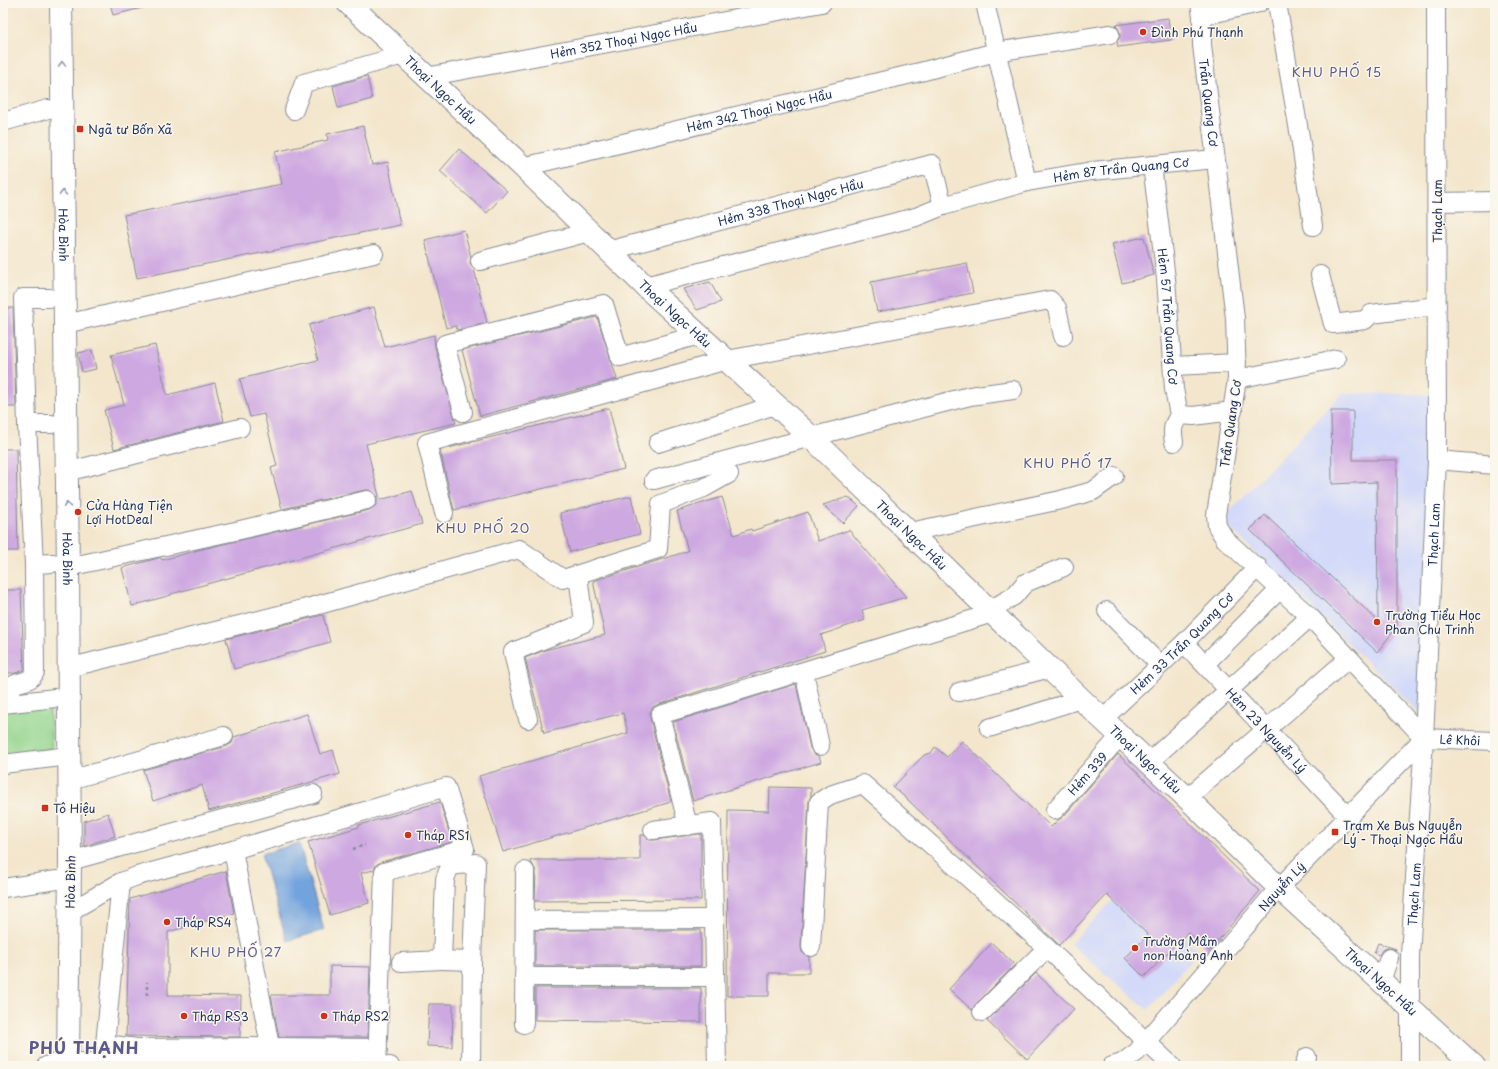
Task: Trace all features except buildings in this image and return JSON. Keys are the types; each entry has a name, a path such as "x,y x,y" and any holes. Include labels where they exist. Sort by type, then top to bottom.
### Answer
{"main road":[{"name":"Hòa Bình","path":"46,3 48,109 57,298 65,324 66,472 52,565 68,668 62,757 57,880 58,1065"},
{"name":"Hòa Bình","path":"58,1065 69,912 70,861 70,780 62,757 55,698 52,565 52,424 57,298 61,3"},
{"name":"Thoại Ngọc Hầu","path":"348,3 523,167 645,286 811,437 1081,698 1187,798 1279,895 1411,1008 1419,1027 1474,1066"}],"street":[{"name":"Hẻm 352 Thoại Ngọc Hầu","path":"426,77 822,3"},
{"path":"985,3 1027,182"},
{"path":"1201,10 1259,3"},
{"path":"1277,3 1300,137 1313,226"},
{"name":"Thạch Lam","path":"1411,1008 1398,956 1424,738 1437,460 1438,202 1436,3"},
{"name":"Trần Quang Cơ","path":"1201,10 1202,45 1235,318 1237,371 1233,411 1216,514 1217,526 1225,538 1258,567 1310,617 1424,738"},
{"name":"Hẻm 342 Thoại Ngọc Hầu","path":"523,167 917,73 996,52 1110,34"},
{"path":"294,110 304,83 403,55"},
{"path":"3,122 48,109"},
{"name":"Hẻm 87 Trần Quang Cơ","path":"645,286 916,217 943,206 1027,182 1092,171 1215,159"},
{"name":"Hẻm 338 Thoại Ngọc Hầu","path":"608,251 932,164 943,206"},
{"name":"Hẻm 57 Trần Quang Cơ","path":"1152,165 1166,279 1176,405 1182,415"},
{"path":"1438,202 1495,201"},
{"path":"480,261 589,232"},
{"path":"65,324 374,254"},
{"path":"1320,275 1333,324 1365,320 1372,314 1438,306"},
{"path":"55,698 7,703 13,685 19,682 28,681 32,678 35,672 52,565 27,424 23,298 57,298"},
{"path":"444,514 427,442 727,360 1050,300 1057,308 1063,336"},
{"path":"463,412 445,344 604,304 620,357 699,335"},
{"path":"1172,366 1237,371 1336,359"},
{"path":"654,480 811,437 970,396 1012,390"},
{"path":"658,443 775,405"},
{"path":"1174,442 1172,429 1176,420 1182,415 1193,416 1233,411"},
{"path":"27,424 52,424"},
{"path":"66,472 240,428"},
{"path":"1437,460 1495,464"},
{"path":"68,668 304,609 519,549 563,579 578,575 658,549 661,504 704,488 729,474"},
{"path":"910,532 1061,500 1093,491 1114,476"},
{"path":"52,565 240,530 368,500"},
{"path":"688,826 660,715 804,672 992,612 1014,596 1025,583 1064,567"},
{"name":"Hẻm 33 Trần Quang Cơ","path":"1103,719 1184,643 1258,567"},
{"path":"528,719 513,652 584,623 578,575"},
{"path":"1204,664 1280,589"},
{"path":"1108,611 1160,665"},
{"path":"1149,762 1310,617"},
{"name":"Hẻm 23 Nguyễn Lý","path":"1184,643 1349,817"},
{"path":"1187,798 1349,658"},
{"path":"959,692 1050,668"},
{"path":"804,672 820,746"},
{"path":"989,728 1081,698"},
{"name":"Hẻm 339","path":"1055,810 1121,735"},
{"path":"70,780 224,736"},
{"name":"Lê Khôi","path":"1424,738 1495,741"},
{"name":"Nguyễn Lý","path":"1147,1041 1349,817 1424,738"},
{"path":"3,764 62,757"},
{"path":"811,947 819,802 830,795 863,784 1047,948 1172,1066"},
{"path":"69,912 121,882 137,876 233,850 446,787 466,849 384,872 377,1066"},
{"path":"70,861 313,794"},
{"path":"653,830 712,822 716,1066"},
{"path":"233,850 272,1058"},
{"path":"442,960 445,879 450,866 476,863 472,962 471,1066"},
{"path":"524,1024 525,871"},
{"path":"3,888 57,880"},
{"path":"121,882 105,1044 137,1048 390,1066"},
{"path":"525,920 714,920"},
{"path":"982,1012 1047,948"},
{"path":"1381,981 1398,956"},
{"path":"401,962 442,960 472,962"},
{"path":"524,976 715,977"},
{"path":"1410,1066 1419,1027"},
{"path":"1112,1066 1130,1058 1147,1041"},
{"path":"58,1065 167,1064 272,1058 378,1048"}],"path":[{"path":"353,849 365,845"},
{"path":"147,982 147,995"}],"shaded area":[{"name":"Trường Tiểu Học Phan Chu Trinh","path":"1342,393 1431,394 1425,718 1228,526 1227,514"},
{"name":"Trường Mầm non Hoàng Anh","path":"1130,883 1199,951 1148,1010 1070,944"}],"green space":[{"path":"47,705 50,709 52,749 3,758 3,708"}],"water":[{"path":"299,843 324,930 287,941 261,854"}],"place":[{"name":"Đình Phú Thạnh","path":"1143,32"},
{"name":"Ngã tư Bốn Xã","path":"80,129"},
{"name":"Cửa Hàng Tiện Lợi HotDeal","path":"78,512"},
{"name":"Trường Tiểu Học Phan Chu Trinh","path":"1377,622"},
{"name":"Tô Hiệu","path":"45,808"},
{"name":"Trạm Xe Bus Nguyễn Lý - Thoại Ngọc Hầu","path":"1335,832"},
{"name":"Tháp RS1","path":"408,835"},
{"name":"Tháp RS4","path":"167,922"},
{"name":"Trường Mầm non Hoàng Anh","path":"1135,948"},
{"name":"Tháp RS3","path":"184,1016"},
{"name":"Tháp RS2","path":"324,1016"}],"district":[{"name":"KHU PHỐ 15","path":"1337,71"},
{"name":"KHU PHỐ 17","path":"1068,462"},
{"name":"KHU PHỐ 20","path":"483,527"},
{"name":"KHU PHỐ 27","path":"236,951"},
{"name":"PHÚ THẠNH","path":"84,1047"}]}
